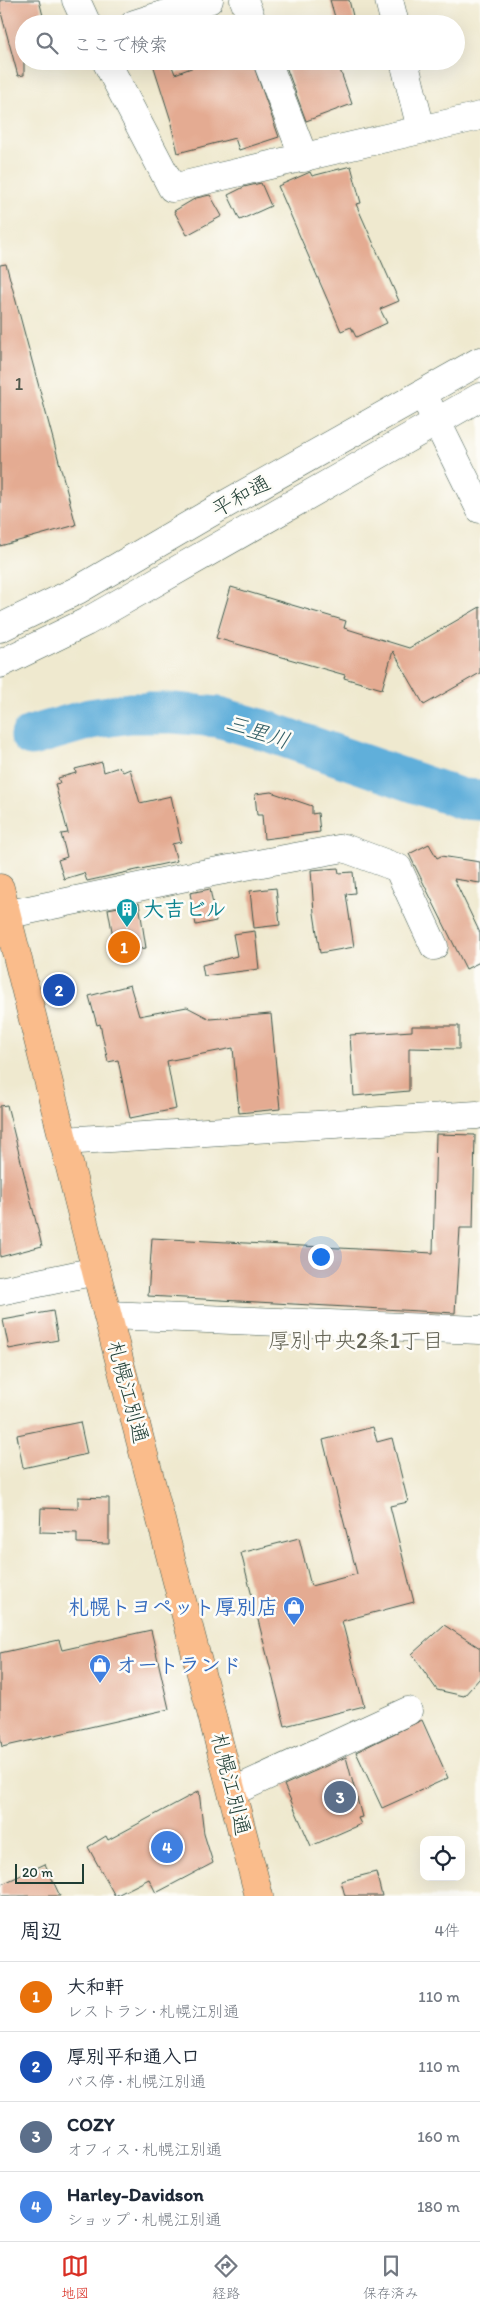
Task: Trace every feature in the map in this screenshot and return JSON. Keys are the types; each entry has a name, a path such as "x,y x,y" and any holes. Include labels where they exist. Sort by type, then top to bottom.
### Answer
{"highway":[{"name":"札幌江別通","path":"0,888 3,915 234,1791 259,1896"}],"street":[{"path":"76,0 84,15"},
{"path":"162,15 209,0"},
{"path":"244,0 250,15"},
{"path":"389,0 393,15"},
{"path":"111,70 172,188 480,116"},
{"path":"271,70 304,158"},
{"path":"406,70 421,129"},
{"name":"平和通","path":"0,628 78,590 480,361"},
{"path":"423,393 480,509"},
{"name":"平和通","path":"0,664 86,622 480,397"},
{"path":"3,915 186,877 344,848 398,868 434,946"},
{"path":"63,1140 477,1115"},
{"path":"0,1291 96,1271"},
{"path":"108,1315 480,1330"},
{"path":"234,1791 408,1711"}],"building":[{"path":"0,0 39,0 43,15 15,15 15,65 0,9"},
{"path":"330,0 349,0 353,15 334,15"},
{"path":"16,70 24,70 24,75 18,76"},
{"path":"155,70 173,70 175,74 186,70 255,70 279,137 239,150 235,138 178,153 172,124"},
{"path":"287,70 340,70 352,104 306,121"},
{"path":"351,166 361,203 356,204 399,301 380,309 387,323 356,337 351,327 341,331 278,186 310,172 312,176"},
{"path":"261,183 271,206 240,220 228,195 244,187"},
{"path":"210,195 222,216 187,235 174,211 196,198"},
{"path":"6,264 76,525 0,546 0,265"},
{"path":"231,587 346,621 344,628 409,648 480,607 480,673 424,705 393,651 382,689 344,678 345,675 216,638"},
{"path":"102,762 104,772 119,767 123,772 130,769 140,803 171,796 181,842 172,844 177,861 87,881 84,873 64,879 58,860 67,857 61,834 68,833 55,784 60,783 58,778 76,773 75,769"},
{"path":"271,792 312,806 312,814 318,813 320,832 264,839 262,815 257,815 255,794"},
{"path":"429,844 437,858 441,856 480,862 480,883 454,879 480,933 480,962 466,969 409,854"},
{"path":"338,868 339,873 353,872 355,893 346,894 354,947 320,953 314,913 311,870"},
{"path":"276,888 280,925 254,928 250,891"},
{"path":"210,889 216,921 196,925 190,893"},
{"name":"大吉ビル","path":"139,903 146,948 116,953 108,909"},
{"path":"255,931 259,969 204,976 202,965 237,956 233,934"},
{"path":"130,985 139,1016 187,1007 210,1019 271,1014 280,1109 239,1113 233,1048 167,1061 176,1109 130,1118 118,1060 108,1062 100,1024 97,1025 89,996"},
{"path":"412,1026 459,1026 459,1049 409,1048 409,1091 354,1096 350,1035 412,1031"},
{"path":"7,1105 42,1246 0,1257 0,1106"},
{"path":"436,1134 475,1135 473,1228 460,1228 455,1313 148,1296 152,1238 433,1253"},
{"path":"53,1311 58,1340 9,1349 3,1320"},
{"path":"80,1422 87,1454 23,1468 17,1435"},
{"path":"373,1427 377,1442 392,1438 408,1502 390,1506 414,1602 342,1621 364,1706 285,1726 241,1553 299,1538 311,1586 357,1574 323,1440"},
{"path":"78,1497 109,1498 109,1544 77,1543 77,1533 40,1532 41,1508 78,1509"},
{"path":"444,1625 480,1648 480,1678 464,1696 437,1690 412,1654"},
{"path":"151,1630 169,1709 2,1747 0,1736 0,1653 59,1640 62,1650"},
{"path":"422,1720 448,1778 382,1808 356,1752"},
{"path":"346,1757 362,1817 358,1818 361,1824 311,1846 284,1785"},
{"path":"199,1791 204,1834 213,1863 156,1893 149,1879 115,1896 88,1847 106,1836 108,1840"},
{"path":"45,1864 60,1896 0,1896 0,1885"},
{"path":"376,1872 382,1896 345,1896 341,1881"}],"waterway":[{"name":"三里川","path":"31,736 90,719 130,713 174,713 218,717 267,731 462,799 480,800"}],"place":[{"name":"大吉ビル","path":"127,928"},
{"name":"大和軒","path":"124,947"},
{"name":"厚別平和通入口","path":"59,990"},
{"name":"札幌トヨペット厚別店","path":"294,1626"},
{"name":"オートランド","path":"100,1684"},
{"name":"COZY","path":"340,1797"},
{"name":"Harley-Davidson","path":"167,1847"}],"district":[{"name":"厚別中央2条1丁目","path":"356,1340"}]}
